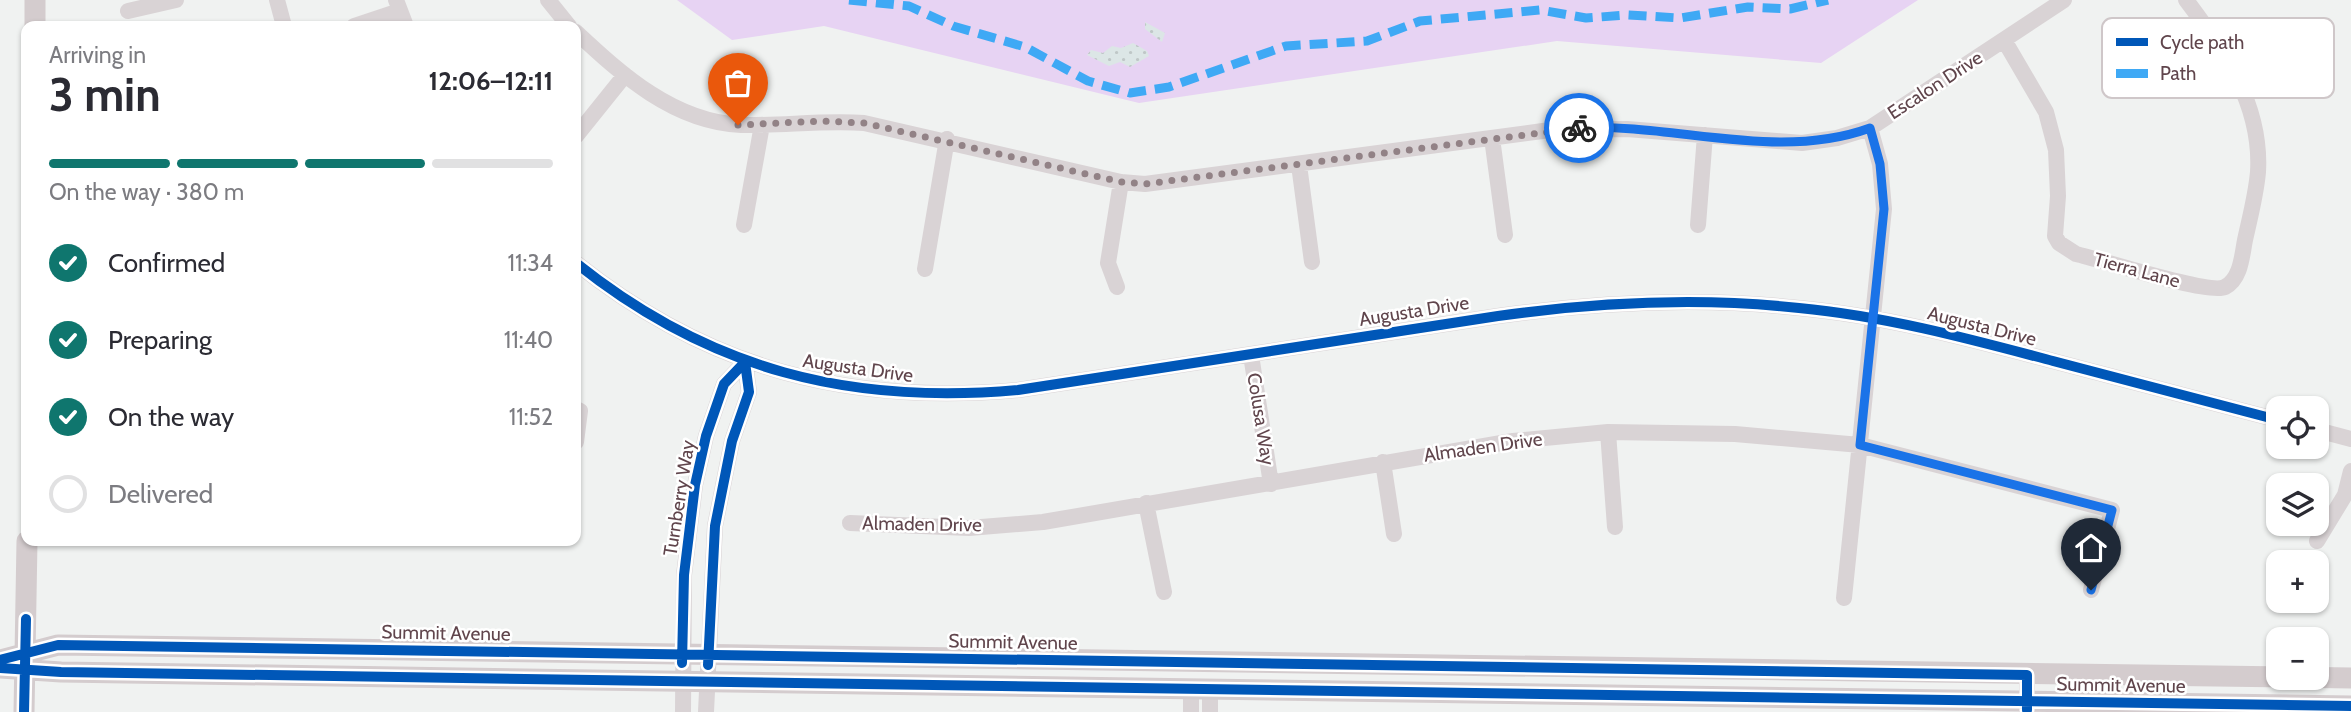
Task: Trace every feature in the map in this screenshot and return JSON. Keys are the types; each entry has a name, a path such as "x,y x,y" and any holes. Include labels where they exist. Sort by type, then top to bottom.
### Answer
{"main road":[{"path":"35,0 35,21"},
{"path":"24,712 27,546"},
{"name":"Summit Avenue","path":"0,668 25,661 58,645 682,667 2351,678"},
{"name":"Summit Avenue","path":"0,660 25,661"},
{"name":"Summit Avenue","path":"708,667 1200,689 2027,706 2351,706"}],"street":[{"path":"128,11 176,0"},
{"path":"276,0 282,21"},
{"path":"548,0 565,21"},
{"name":"Escalon Drive","path":"581,36 625,75 672,107 692,115 738,125 822,121 864,123 947,139 1121,182 1182,181 1492,138 1584,128 1802,143 1837,138 1870,128 2064,0"},
{"name":"Tierra Lane","path":"2186,0 2200,18"},
{"path":"372,21 401,13"},
{"name":"Tierra Lane","path":"2004,40 2046,112 2056,150 2058,196 2055,236 2059,243 2076,254 2210,290 2226,287 2238,271 2253,206 2258,170 2254,123 2246,98"},
{"path":"581,130 625,75"},
{"path":"744,225 762,125"},
{"path":"1844,598 1884,209 1880,164 1870,128"},
{"path":"1698,225 1704,135"},
{"path":"1492,138 1505,235"},
{"path":"925,269 947,139"},
{"path":"1299,165 1312,262"},
{"path":"1117,287 1108,263 1121,182"},
{"name":"Augusta Drive","path":"581,267 643,312 746,362 845,387 903,394 961,395 1018,390 1512,314 1638,302 1751,304 1873,318 1992,345 2266,417"},
{"name":"Colusa Way","path":"1251,355 1271,484"},
{"name":"Turnberry Way","path":"683,712 682,667 689,523 698,472 706,436 724,384 746,362"},
{"name":"Turnberry Way","path":"706,712 715,526 729,453 749,392 746,362"},
{"path":"1608,432 1615,527"},
{"name":"Almaden Drive","path":"850,523 969,528 1043,522 1513,441 1608,432 1735,433 1860,445 2112,510 2091,590"},
{"path":"2329,433 2351,439"},
{"path":"1383,462 1394,534"},
{"path":"2317,541 2345,495 2351,471"},
{"path":"1146,503 1164,592"},
{"path":"2027,675 2027,706"},
{"path":"1191,712 1200,689"},
{"path":"1200,689 1210,712"}],"shaded area":[{"path":"677,0 1918,0 1821,63 1557,41 1139,103 824,26 732,40"}],"sand":[{"path":"1145,22 1165,33 1162,42 1145,29"},
{"path":"1133,43 1147,51 1149,56 1130,67 1120,62 1109,66 1087,55 1091,50 1103,53 1112,46 1121,48"}],"marked path":[{"path":"849,0 909,6 953,26 1025,47 1088,81 1130,93 1169,87 1286,46 1367,41 1420,21 1540,10 1586,18 1628,15 1680,18 1748,7 1790,9 1828,0"}],"cycle path":[{"path":"581,267 627,300 678,330 730,354 784,372 839,385 896,392 1018,390 1498,316 1611,304 1686,302 1761,305 1895,322 2266,417"},
{"path":"682,663 684,575 695,485 706,436 724,384 745,362"},
{"path":"708,665 715,526 732,441 749,392 745,362"},
{"path":"24,712 26,619"},
{"path":"0,660 58,645 2027,675 2027,710"},
{"path":"0,668 61,672 2351,706"}],"way so far":[{"path":"738,125 822,121 864,123 904,130 1121,182 1145,184 1579,128"}],"route":[{"path":"1579,128 1626,129 1802,143 1837,138 1870,128 1880,164 1884,209 1860,445 2112,510 2091,590"}]}
